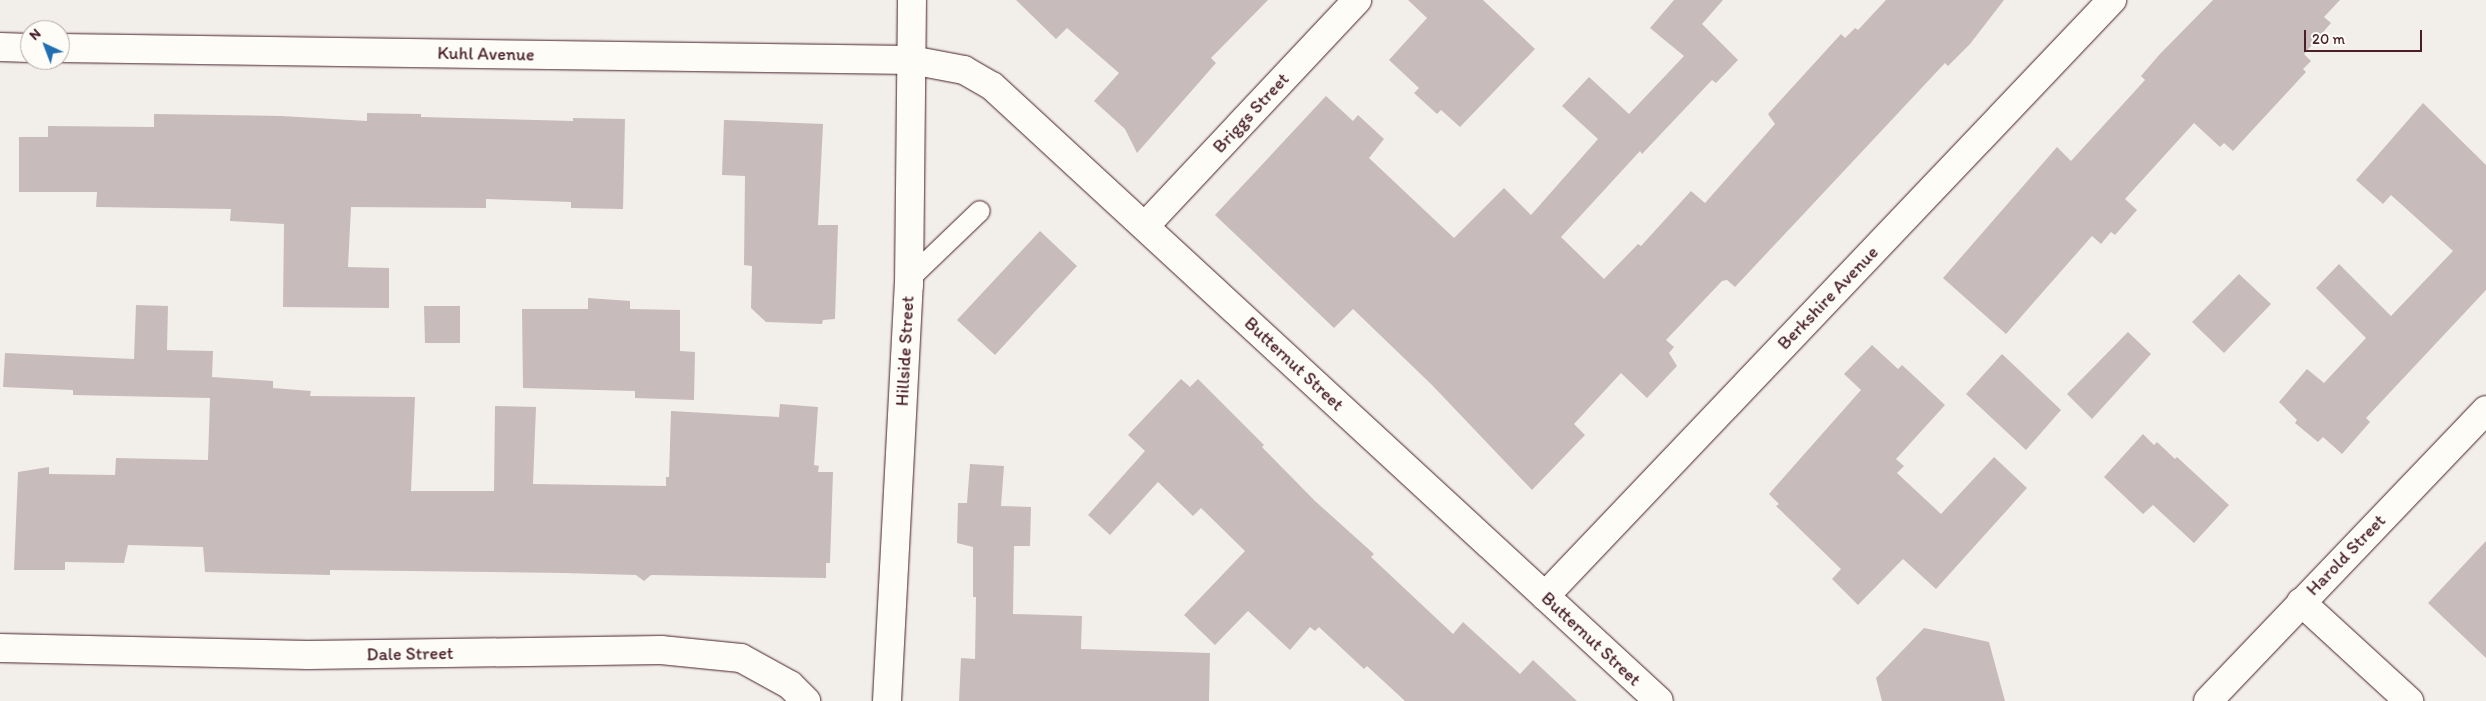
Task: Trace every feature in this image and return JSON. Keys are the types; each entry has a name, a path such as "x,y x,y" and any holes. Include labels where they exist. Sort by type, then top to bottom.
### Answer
{"street":[{"name":"Hillside Street","path":"887,701 908,279 912,0"},
{"name":"Briggs Street","path":"1145,226 1357,0"},
{"name":"Berkshire Avenue","path":"1544,596 2112,0"},
{"path":"0,47 20,48"},
{"name":"Kuhl Avenue","path":"70,48 911,60"},
{"name":"Butternut Street","path":"911,60 964,70 992,86 1659,701"},
{"name":"Harold Street","path":"2208,701 2486,410"},
{"path":"2301,602 2409,701"},
{"name":"Dale Street","path":"0,648 308,655 661,650 741,658 790,685 806,701"}],"lane":[{"path":"908,279 980,211"}],"building":[{"path":"1016,0 1268,0 1211,58 1216,63 1137,153 1125,129 1094,101 1119,73 1067,28 1056,39"},
{"path":"1408,0 1483,0 1535,49 1460,127 1441,110 1437,114 1414,93 1419,88 1389,60 1427,18"},
{"path":"1674,0 1723,0 1702,24 1738,60 1716,83 1712,80 1642,154 1640,151 1561,237 1604,279 1638,244 1641,246 1691,191 1705,203 1775,124 1768,114 1841,34 1845,38 1855,28 1858,30 1886,0 2004,0 1970,44 1948,66 1945,63 1735,287 1727,280 1722,281 1666,340 1674,347 1669,353 1677,366 1647,398 1621,373 1574,424 1585,435 1532,490 1432,385 1353,309 1334,328 1215,215 1326,96 1353,121 1358,115 1384,139 1369,158 1454,238 1504,188 1531,215 1598,139 1562,106 1589,77 1629,114 1684,56 1650,28"},
{"path":"2213,0 2340,0 2324,17 2331,23 2304,54 2311,61 2303,69 2306,72 2233,151 2224,143 2220,147 2194,123 2125,199 2137,210 2115,235 2111,232 2101,244 2092,236 2006,334 1943,278 2057,147 2071,161 2145,80 2141,76 2159,55"},
{"path":"2423,103 2486,165 2486,290 2366,418 2370,422 2342,454 2323,437 2318,442 2295,423 2297,420 2279,402 2307,369 2324,383 2366,338 2316,288 2339,264 2391,316 2453,251 2391,195 2383,204 2356,180"},
{"path":"367,113 421,114 421,117 573,121 573,118 625,119 623,209 571,208 571,202 486,199 486,208 351,207 348,267 389,268 389,308 283,307 284,224 230,221 231,209 96,207 97,192 19,192 19,137 48,137 48,126 154,127 154,114 281,116 367,121"},
{"path":"724,120 823,124 818,225 838,225 835,319 823,320 822,324 766,322 751,308 752,266 744,265 745,176 722,175"},
{"path":"1040,231 1077,266 995,355 957,320"},
{"path":"2239,274 2271,304 2224,353 2192,322"},
{"path":"588,298 630,301 630,309 680,310 680,351 695,352 694,400 635,398 635,391 523,388 522,309 588,309"},
{"path":"136,305 168,306 167,350 213,351 212,377 273,381 273,388 311,391 310,396 415,397 411,491 494,491 495,406 536,407 533,484 666,486 666,477 669,477 671,411 779,417 780,404 818,407 814,465 819,466 818,472 833,472 830,563 826,563 826,578 651,575 644,581 636,575 564,573 330,570 330,575 205,572 203,547 128,545 124,563 65,562 65,570 14,570 18,472 49,467 49,474 115,475 116,458 208,460 210,398 73,395 73,390 3,387 5,353 134,359"},
{"path":"424,306 460,306 460,343 425,343"},
{"path":"2128,332 2151,354 2092,419 2067,394"},
{"path":"1872,345 1898,369 1902,365 1945,405 1896,459 1904,466 1897,473 1941,514 1994,457 2027,488 1936,589 1903,559 1858,605 1832,579 1841,569 1776,506 1779,504 1769,494 1861,390 1844,374"},
{"path":"2002,354 2061,410 2026,450 1966,394"},
{"path":"1181,379 1190,387 1198,379 1264,445 1262,447 1315,501 1374,554 1371,557 1453,634 1463,622 1520,674 1533,660 1577,701 1405,701 1367,666 1364,669 1319,627 1315,631 1310,627 1290,650 1248,611 1215,645 1184,615 1245,551 1201,508 1193,516 1158,482 1110,535 1088,515 1145,451 1128,435"},
{"path":"2143,434 2154,445 2157,442 2175,459 2177,457 2229,505 2194,543 2153,505 2143,514 2104,477"},
{"path":"970,464 1004,466 1001,506 1031,507 1030,546 1014,546 1013,614 1082,616 1081,649 1210,653 1209,701 959,701 961,658 975,659 976,597 973,597 973,547 957,543 958,503 967,503"},
{"path":"2486,541 2486,658 2428,603"},
{"path":"1924,628 1989,642 2005,701 1882,701 1876,678"}]}
